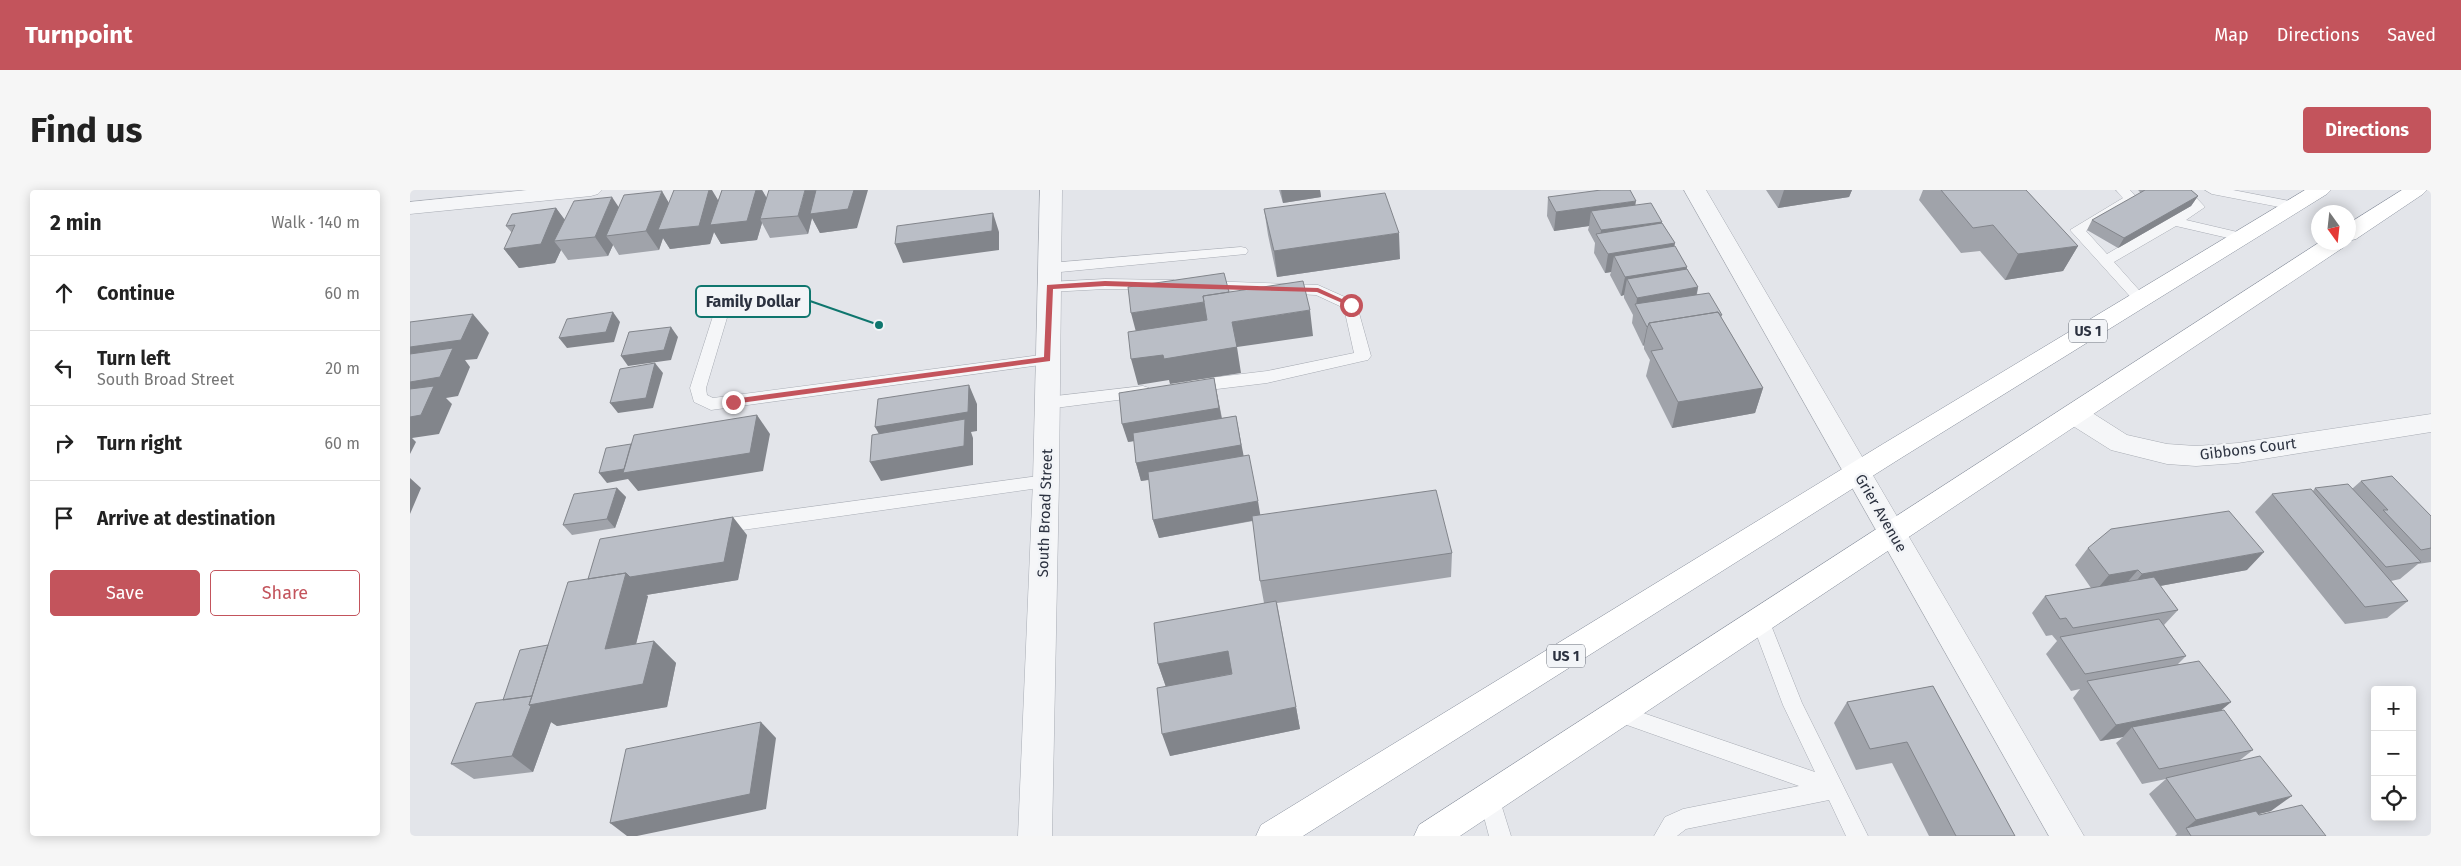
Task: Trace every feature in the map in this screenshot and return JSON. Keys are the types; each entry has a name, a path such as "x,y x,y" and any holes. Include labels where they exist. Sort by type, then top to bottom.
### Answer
{"highway":[{"name":"US 1","path":"1273,836 1514,689 2140,299 2320,190"},
{"path":"2356,229 2416,190"},
{"path":"1432,836 2324,250"}],"street":[{"path":"410,194 412,190"},
{"path":"410,208 592,190"},
{"name":"South Broad Street","path":"1035,836 1046,481 1051,190"},
{"name":"Grier Avenue","path":"1695,190 2067,836"},
{"name":"Gibbons Court","path":"2074,414 2120,443 2167,454 2196,456 2238,453 2431,423"}],"lane":[{"path":"2180,192 2211,190 2295,206"},
{"path":"2105,262 2171,221 2198,207 2180,192"},
{"path":"2134,197 2077,230 2140,299"},
{"path":"2171,221 2241,237"},
{"path":"1050,278 1241,251"},
{"path":"1050,278 1105,284 1318,290 1351,305 1363,356 1267,376 1177,388"},
{"path":"728,291 698,388 700,398 711,404 1048,360"},
{"path":"1047,403 1159,390"},
{"path":"696,529 1046,481"},
{"path":"1760,620 1793,705 1857,836"},
{"path":"1617,713 1835,789"},
{"path":"1665,836 1673,824 1682,819 1835,789"},
{"path":"1490,798 1500,836"}],"building":[{"path":"674,190 709,190 699,226 658,230"},
{"path":"722,190 756,190 747,221 710,225"},
{"path":"769,190 805,190 798,216 760,219"},
{"path":"816,190 854,190 848,209 810,214"},
{"path":"1601,190 1630,190 1636,201 1556,212 1548,197"},
{"path":"1941,190 2026,190 2078,246 2018,254 1993,225 1973,228"},
{"path":"2145,190 2191,190 2198,196 2124,238 2092,220"},
{"path":"662,191 646,231 606,236 624,195"},
{"path":"1385,193 1399,233 1274,251 1264,209"},
{"path":"612,197 595,237 554,241 574,201"},
{"path":"1651,203 1662,222 1601,230 1591,211"},
{"path":"556,208 541,244 504,249 515,225 506,226 512,214"},
{"path":"993,213 992,231 895,244 897,226"},
{"path":"1662,223 1675,243 1608,254 1596,234"},
{"path":"1675,246 1687,267 1625,277 1614,256"},
{"path":"1687,269 1698,287 1637,298 1627,279"},
{"path":"1224,273 1229,292 1203,296 1204,302 1131,313 1128,287"},
{"path":"1303,281 1310,310 1232,322 1237,347 1164,359 1163,355 1131,359 1128,332 1207,320 1203,296"},
{"path":"1709,293 1722,315 1718,312 1649,323 1647,327 1635,304"},
{"path":"613,312 606,332 559,338 567,319"},
{"path":"1718,312 1763,388 1678,402 1651,351 1663,349 1649,323"},
{"path":"473,314 461,340 410,347 410,322"},
{"path":"671,327 664,350 621,356 629,332"},
{"path":"453,348 440,377 410,382 410,354"},
{"path":"655,363 646,398 610,403 620,369"},
{"path":"1214,378 1219,408 1122,424 1119,393"},
{"path":"969,385 968,412 875,427 878,399"},
{"path":"434,386 421,415 410,417 410,389"},
{"path":"757,415 750,453 623,473 634,435"},
{"path":"1236,416 1241,445 1136,463 1133,433"},
{"path":"965,419 964,446 870,462 872,435"},
{"path":"631,444 624,469 599,473 606,448"},
{"path":"1249,455 1258,501 1153,520 1148,472"},
{"path":"2392,476 2431,516 2431,548 2421,550 2383,510 2388,510 2361,481"},
{"path":"2348,484 2421,562 2386,567 2315,488"},
{"path":"617,488 607,519 563,525 574,494"},
{"path":"2311,489 2408,601 2365,607 2272,494"},
{"path":"1436,490 1452,553 1260,581 1252,516"},
{"path":"2229,511 2264,552 2142,574 2138,570 2109,575 2088,548 2111,529"},
{"path":"733,517 724,562 630,577 626,573 588,579 600,539"},
{"path":"626,573 605,649 654,641 643,684 529,705 568,582"},
{"path":"2154,577 2178,610 2073,628 2066,618 2060,619 2045,596"},
{"path":"1276,601 1296,707 1162,734 1157,688 1232,674 1228,651 1158,664 1154,623"},
{"path":"2159,619 2186,656 2085,674 2060,637"},
{"path":"548,645 532,696 503,700 520,650"},
{"path":"2199,661 2231,702 2116,725 2087,681"},
{"path":"1933,686 2015,836 1956,836 1907,742 1870,749 1847,702"},
{"path":"532,696 529,705 531,706 512,756 451,764 476,703"},
{"path":"2224,710 2253,750 2159,769 2132,727"},
{"path":"761,722 750,794 610,823 626,749"},
{"path":"2260,756 2292,796 2196,820 2166,778"},
{"path":"2302,805 2326,836 2191,836 2186,828 2256,811 2259,815"}],"place":[{"name":"Family Dollar","path":"879,325"}],"route":[{"path":"733,402 1048,360 1049,287 1105,284 1168,284 1318,290 1351,305"}]}
